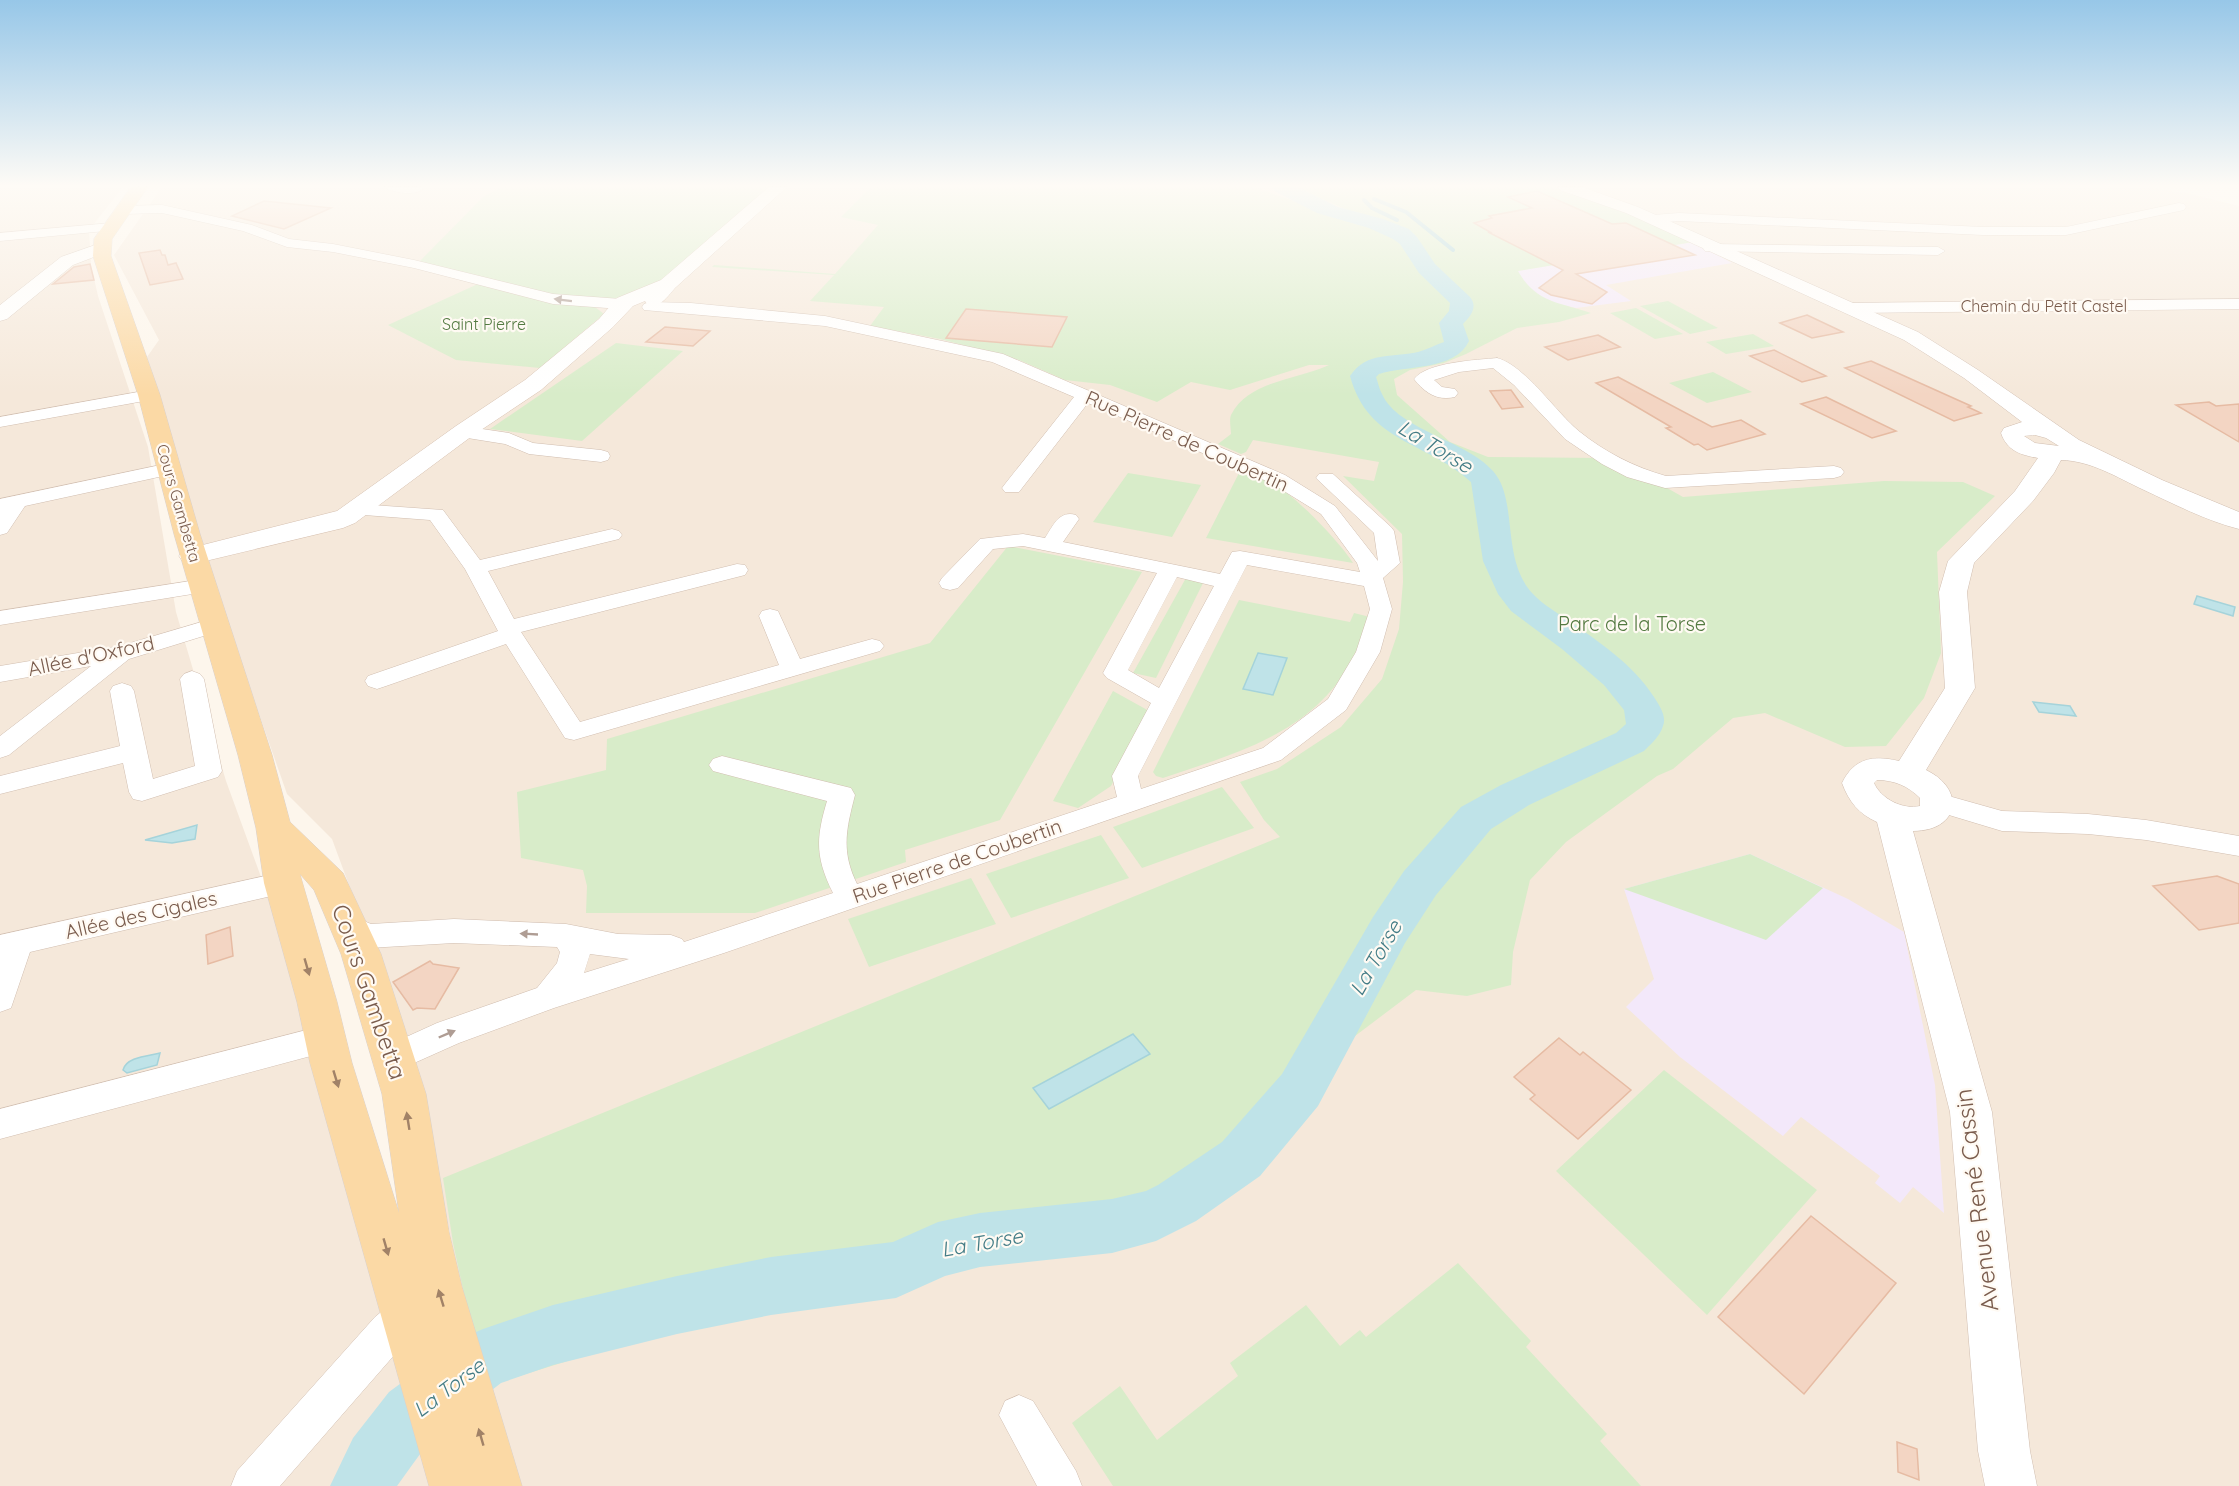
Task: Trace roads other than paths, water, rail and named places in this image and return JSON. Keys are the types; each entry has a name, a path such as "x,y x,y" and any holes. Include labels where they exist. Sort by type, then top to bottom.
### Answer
{"main road":[{"name":"Cours Gambetta","path":"103,256 149,395 193,556 255,755 274,828 283,884 406,1317 445,1382"},
{"path":"193,556 334,522 358,510 462,432 533,385 641,304 697,256"},
{"name":"Cours Gambetta","path":"274,828 330,883 350,927 394,1058 405,1100 445,1382"},
{"path":"283,884 298,872 315,869 320,871"},
{"path":"369,1191 391,1201 409,1191 417,1179"},
{"path":"445,1382 456,1486"},
{"path":"445,1382 495,1486"}],"street":[{"path":"0,315 57,269 90,256"},
{"name":"Rue Pierre de Coubertin","path":"375,256 553,299 772,315 867,328 997,358 1278,479 1328,510 1368,562 1381,609 1368,652 1337,704 1272,754 713,945"},
{"path":"1733,256 1928,345 2022,428 2056,451 2112,464 2153,485 2239,521"},
{"name":"Chemin du Petit Castel","path":"1850,308 2239,304"},
{"path":"2207,305 2230,319"},
{"path":"1449,393 1437,392 1423,379 1430,375 1466,366 1497,363 1520,381 1572,435 1609,460 1634,473 1665,482 1834,472"},
{"path":"0,422 149,395"},
{"path":"1012,488 1085,395"},
{"path":"2022,428 2056,451"},
{"path":"462,432 509,439 529,448 601,456"},
{"path":"1907,774 1960,688 1953,592 1961,561 2024,496 2056,451"},
{"path":"0,529 8,503 170,469"},
{"path":"1131,801 1125,776 1240,557 1372,579 1389,563 1384,531 1326,478"},
{"path":"358,510 436,514 475,568 510,631 574,732 872,645"},
{"path":"1050,545 1069,519"},
{"path":"475,568 612,535"},
{"path":"950,583 987,543 1023,540 1227,582"},
{"path":"1165,701 1115,673 1170,569"},
{"path":"377,681 510,631 738,570"},
{"path":"0,618 203,586"},
{"path":"770,616 793,669"},
{"name":"Allée d'Oxford","path":"0,674 123,654 215,625"},
{"path":"0,749 123,654"},
{"path":"122,690 132,752 142,792 209,771 192,679"},
{"path":"0,785 132,752"},
{"path":"722,765 842,795 830,837 835,870 850,898"},
{"path":"1938,802 1932,814 1924,818 1892,815 1872,804 1863,795 1858,783 1861,776 1869,770 1880,769 1907,774 1928,787 1938,802 2002,821 2112,827 2239,846"},
{"name":"Avenue René Cassin","path":"1892,815 1971,1112 2001,1474"},
{"name":"Allée des Cigales","path":"9,945 283,884"},
{"path":"350,927 368,936 454,931 566,936 591,943 639,949 713,945"},
{"path":"548,997 571,968 575,952 566,936"},
{"path":"0,999 9,945"},
{"path":"394,1058 448,1033 548,997 713,945"},
{"path":"0,1124 326,1039"},
{"path":"252,1486 389,1331 406,1317"},
{"path":"1019,1415 1061,1486"}],"water":[{"path":"2197,596 2235,607 2233,616 2194,604"},
{"path":"1258,653 1287,658 1273,695 1243,689"},
{"path":"2033,702 2070,706 2076,716 2039,712"},
{"path":"197,825 195,839 172,843 145,840"},
{"path":"1133,1034 1150,1054 1049,1109 1033,1088"},
{"path":"160,1053 157,1065 127,1073 123,1070 128,1062"}],"waterway":[{"name":"La Torse","path":"362,1486 376,1461 411,1414 483,1359 553,1335 677,1305 771,1286 896,1270 938,1250 980,1240 1112,1226 1156,1215 1177,1203 1241,1159 1300,1090 1389,930 1420,883 1476,818 1515,795 1630,742 1639,734 1645,724 1643,710 1633,694 1597,659 1523,604 1508,584 1499,561 1489,492 1482,476 1468,463 1395,424 1380,412 1369,396 1363,376 1370,368 1424,359 1454,347 1457,341 1451,323 1461,312 1462,302 1417,256"}],"park label":[{"name":"Saint Pierre","path":"484,324"},
{"name":"Parc de la Torse","path":"1632,624"}]}
